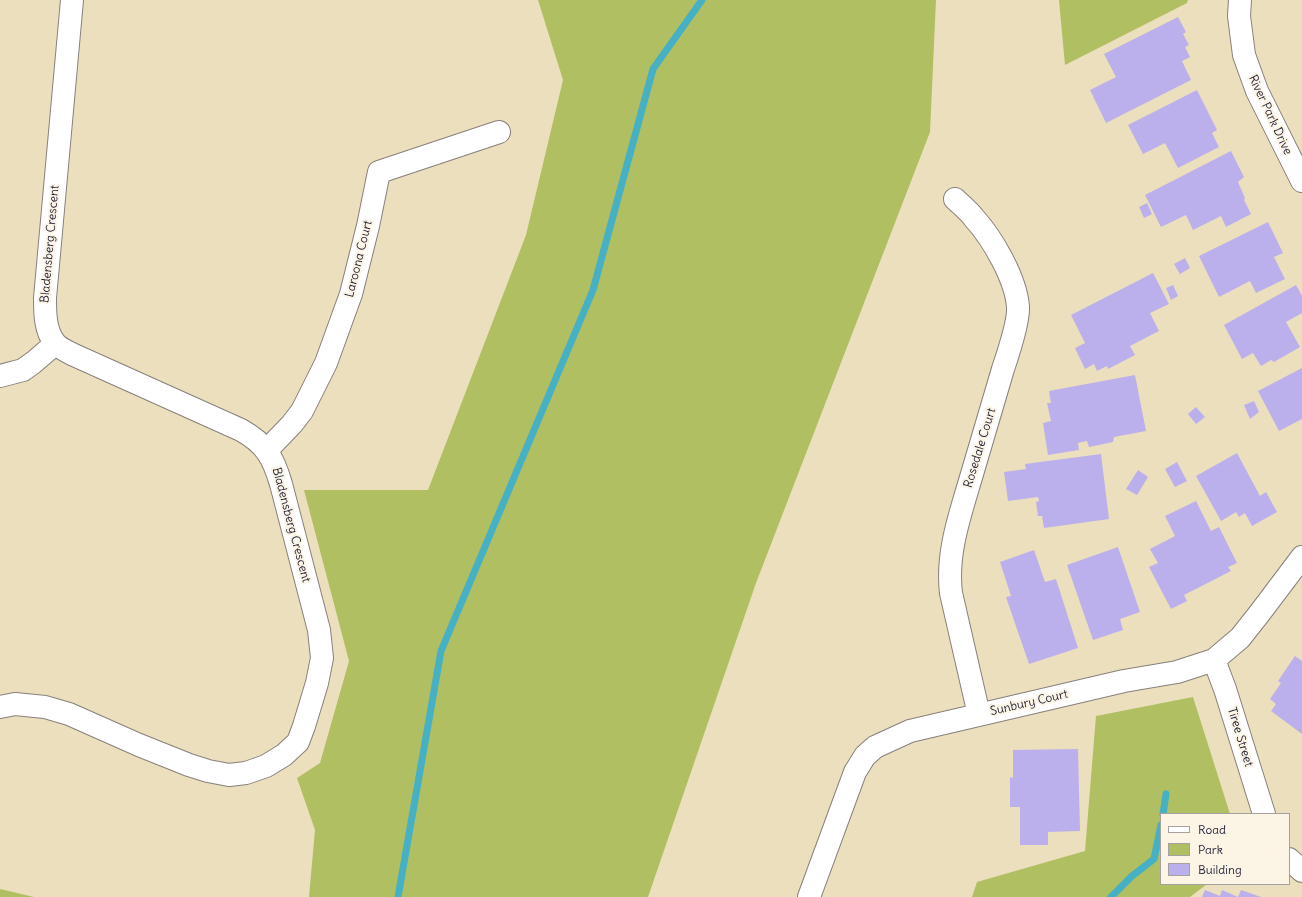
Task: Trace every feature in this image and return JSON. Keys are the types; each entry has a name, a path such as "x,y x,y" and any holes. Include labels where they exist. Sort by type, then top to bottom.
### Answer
{"street":[{"name":"Bladensberg Crescent","path":"0,707 15,704 45,707 63,712 189,765 208,771 229,775 246,773 266,766 284,755 298,742 317,683 322,658 319,630 280,478 276,465 267,450 254,438 241,430 74,355 56,344 48,330 45,315 45,298 72,0"},
{"name":"River Park Drive","path":"1240,0 1239,16 1244,55 1257,91 1302,181"},
{"name":"Laroona Court","path":"267,450 292,424 302,411 326,363 351,294 368,226 379,172 499,132"},
{"name":"Rosedale Court","path":"955,199 974,218 988,236 1010,276 1016,291 1018,308 1011,344 961,510 950,556 949,578 951,593 979,715"},
{"path":"0,376 23,370 56,344"},
{"name":"Sunbury Court","path":"809,897 855,772 865,756 875,747 910,731 1124,681 1177,672 1214,660 1240,638 1302,557"},
{"name":"Tiree Street","path":"1214,660 1264,813"},
{"path":"1290,860 1302,871"}],"green space":[{"path":"538,0 936,0 930,132 756,583 648,897 309,897 315,830 297,778 320,763 349,661 304,490 428,490 526,235 563,80"},
{"path":"1059,0 1188,0 1187,3 1065,65"},
{"path":"1193,697 1230,813 1160,813 1160,885 1206,885 1190,897 972,897 977,882 1085,851 1096,716"},
{"path":"0,889 34,897 0,897"}],"building":[{"path":"1178,17 1186,32 1183,34 1189,45 1185,47 1190,57 1182,61 1191,80 1106,123 1090,90 1116,77 1104,54"},
{"path":"1197,90 1217,130 1212,133 1219,147 1178,168 1165,143 1143,154 1128,125"},
{"path":"1231,151 1244,177 1238,182 1245,198 1244,200 1251,214 1226,227 1221,216 1193,230 1186,215 1161,227 1145,195"},
{"path":"1147,203 1152,214 1144,218 1139,207"},
{"path":"1268,222 1283,253 1274,257 1285,279 1256,293 1250,281 1219,297 1199,256"},
{"path":"1185,258 1190,268 1180,274 1174,264"},
{"path":"1153,273 1169,304 1150,313 1159,331 1130,346 1135,355 1108,369 1107,366 1097,371 1094,364 1085,369 1075,348 1085,343 1071,315"},
{"path":"1173,285 1178,296 1171,300 1166,288"},
{"path":"1296,285 1302,296 1302,313 1286,322 1300,347 1274,362 1271,360 1261,366 1253,353 1242,359 1224,325"},
{"path":"1302,368 1302,419 1279,431 1258,391"},
{"path":"1135,375 1146,431 1114,437 1113,442 1089,447 1087,441 1078,443 1079,450 1048,455 1043,423 1051,421 1047,403 1051,403 1049,391"},
{"path":"1254,401 1259,412 1250,419 1244,405"},
{"path":"1196,407 1205,417 1196,424 1188,414"},
{"path":"1237,453 1260,496 1266,492 1277,512 1252,526 1245,513 1239,517 1236,512 1221,521 1196,476"},
{"path":"1101,454 1109,519 1044,528 1042,516 1038,516 1036,502 1039,501 1038,497 1008,501 1004,472 1026,469 1025,464"},
{"path":"1177,462 1187,481 1175,487 1165,469"},
{"path":"1138,470 1148,477 1137,495 1126,489"},
{"path":"1196,501 1211,531 1219,527 1237,563 1228,567 1231,571 1184,595 1187,601 1171,609 1149,567 1158,563 1150,549 1175,536 1165,516"},
{"path":"1118,547 1140,612 1120,619 1123,630 1093,640 1067,565"},
{"path":"1034,550 1045,582 1056,579 1078,648 1029,664 1006,597 1011,596 1000,562"},
{"path":"1295,656 1302,661 1302,734 1271,711 1276,704 1270,699 1281,683 1278,681"},
{"path":"1078,749 1080,831 1048,832 1048,845 1020,845 1020,807 1010,807 1010,777 1013,778 1013,750"},
{"path":"1205,890 1220,896 1222,890 1238,897 1202,897"},
{"path":"1241,890 1261,897 1238,897"}],"waterway":[{"path":"398,897 441,651 593,290 653,69 702,0"},
{"path":"1163,813 1166,794"},
{"path":"1111,897 1132,876 1154,859 1160,830"}]}
